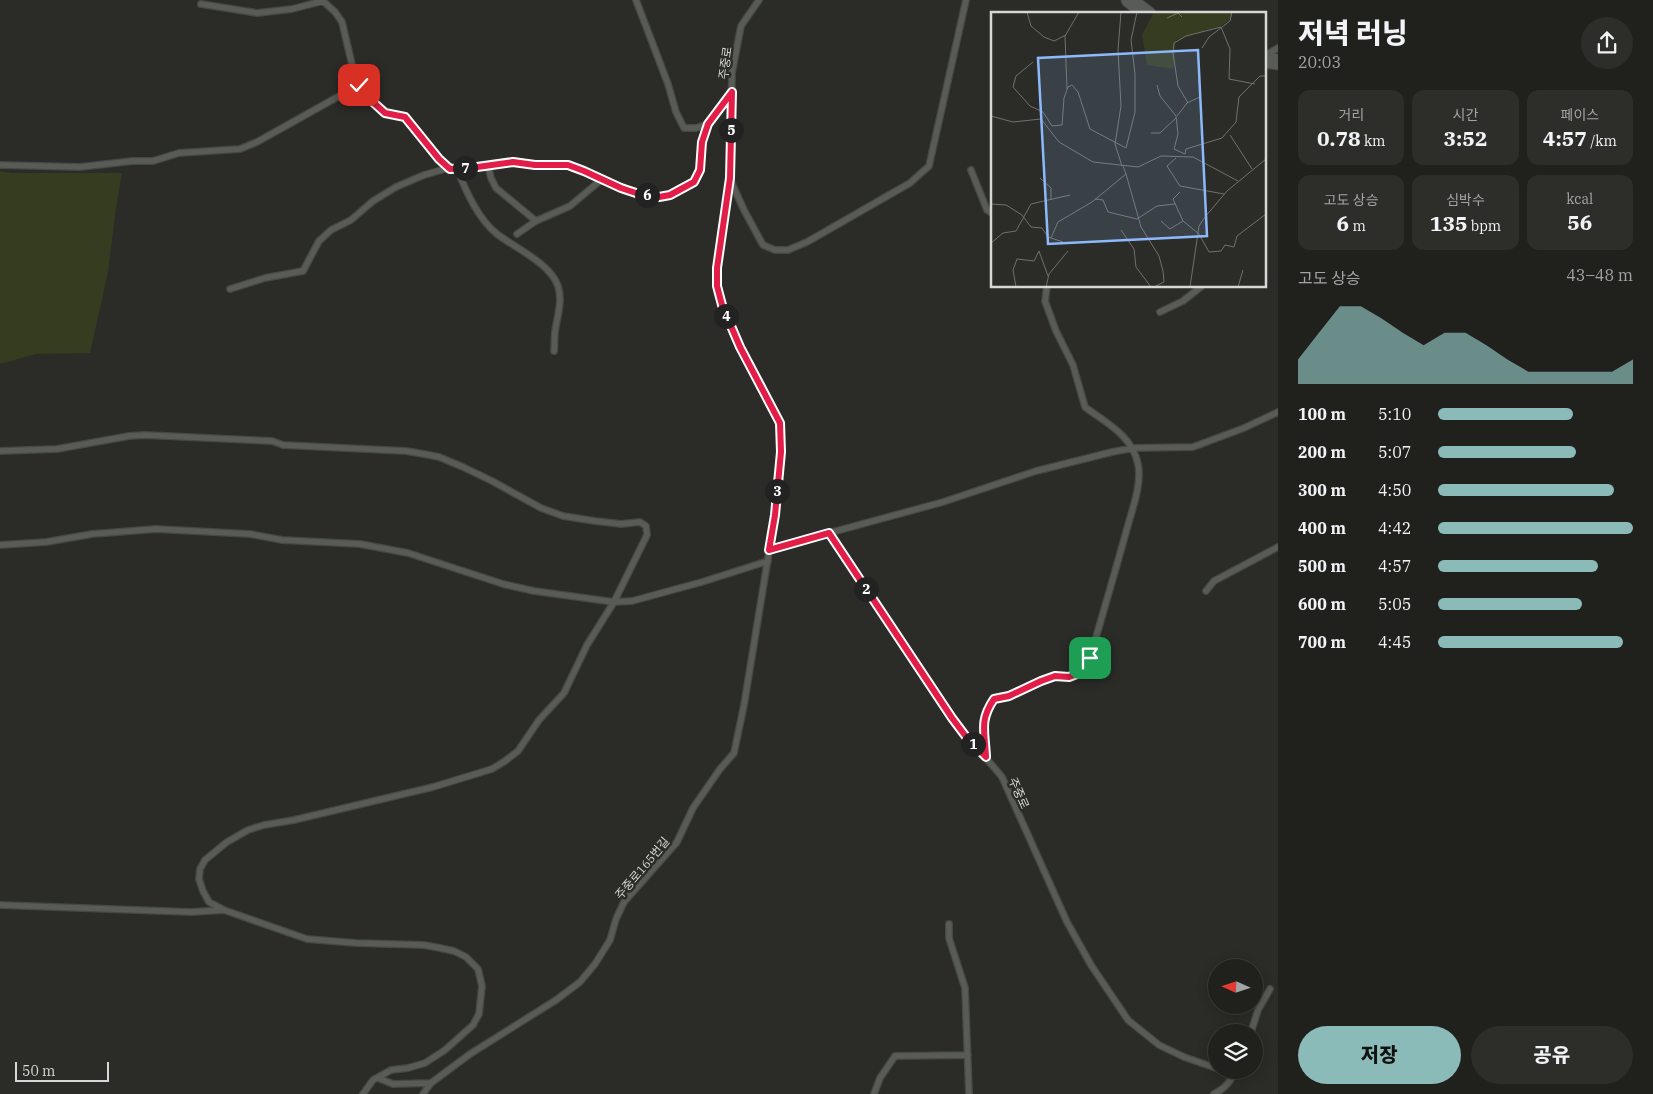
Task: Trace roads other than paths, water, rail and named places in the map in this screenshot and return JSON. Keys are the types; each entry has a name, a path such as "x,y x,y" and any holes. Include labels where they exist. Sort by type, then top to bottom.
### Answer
{"street":[{"path":"1129,0 1145,12"}],"lane":[{"path":"636,0 668,84 676,112 684,128 696,128 708,124"},
{"name":"주중로","path":"758,0 741,26 732,73 730,178 717,268 717,286 722,305 740,347 780,423 780,461 775,515 769,550"},
{"path":"730,178 744,210 763,245 775,250 788,250 807,242 910,183 929,166 966,0"},
{"path":"201,4 257,13 292,9 323,1 335,12 342,22 354,73 363,93 385,113 405,117 439,159 454,169 487,224 497,234 549,272 557,284 560,299 554,351"},
{"path":"1266,57 1278,48"},
{"path":"0,165 80,167 153,161 179,152 240,148 257,142 359,85"},
{"path":"230,289 266,278 303,271 319,241 331,230 351,220 373,200 424,174 513,162 535,165 568,165 630,191 659,197 670,195 694,182 700,170 702,142 708,124 732,92"},
{"path":"488,165 496,188 536,221"},
{"path":"971,170 987,210 991,212"},
{"path":"517,234 536,221 570,206 601,180"},
{"path":"986,757 984,727 986,711 994,699 1009,696 1055,676 1069,677 1082,672 1090,658 1133,506 1139,477 1138,464 1122,433 1085,406 1073,366 1056,331 1045,300 1047,288"},
{"path":"1160,312 1183,301 1199,288"},
{"path":"769,550 943,502 1036,471 1088,457 1131,448 1193,448 1278,412"},
{"path":"0,451 57,449 129,436 145,435 272,441 283,445 406,452 439,457 492,481 541,508 563,516 621,524 640,522 646,526 647,535 614,602 587,645 564,693 539,720 518,750 505,761 492,769 433,787 294,820 264,825 236,836 227,842 205,860 200,869 199,879 209,902 224,910 307,939 424,945 447,949 466,957 478,969 482,986 479,1014 474,1025 445,1050 425,1063 391,1070 373,1080 363,1094"},
{"path":"0,545 46,542 92,534 156,529 250,534 282,540 360,544 408,553 503,584 534,591 614,602 632,602 768,561"},
{"name":"주중로","path":"829,533 952,718 1002,777 1067,922 1091,965 1128,1020 1159,1045 1184,1057 1208,1065"},
{"path":"1206,591 1214,581 1278,547"},
{"name":"주중로165번길","path":"423,1094 431,1083 470,1054 556,1000 580,982 595,964 610,940 616,919 624,902 678,842 693,808 720,769 734,753 744,706 769,550"},
{"path":"0,905 191,912 224,910"},
{"path":"949,924 949,938 965,988 969,1094"},
{"path":"1253,1024 1270,988"},
{"path":"874,1094 880,1078 895,1056 968,1055"},
{"path":"378,1078 393,1084 431,1083"},
{"path":"1214,1094 1226,1088 1231,1079"}]}
